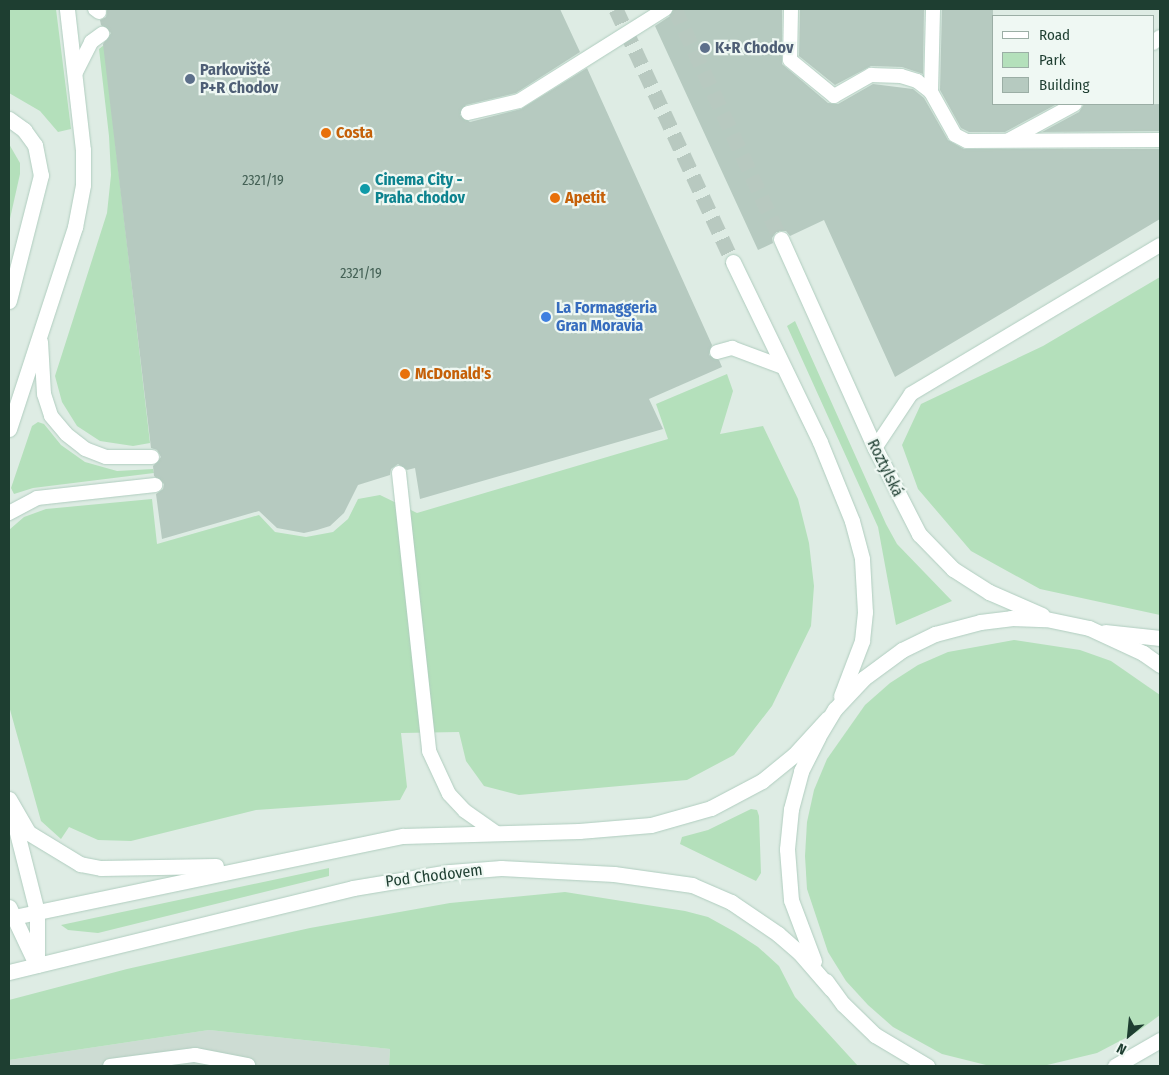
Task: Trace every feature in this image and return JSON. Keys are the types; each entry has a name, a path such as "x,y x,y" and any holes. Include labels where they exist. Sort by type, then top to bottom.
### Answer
{"main road":[{"path":"9,429 42,333 75,227 83,185 83,150 67,9"},
{"path":"9,119 24,130 35,145 41,175 9,301"},
{"name":"Roztylská","path":"781,239 875,448 919,534 953,570 1012,603 1067,623"},
{"path":"733,262 820,442 852,521 862,559 865,612 862,641 832,713 801,771 791,809 787,849 791,900 813,960 832,989 875,1035 927,1066"},
{"path":"37,965 10,914 37,912 250,866 402,836 616,829 651,824 711,808 778,770 884,661 935,634 994,619 1026,618 1067,623 1115,635 1160,638"},
{"path":"1089,628 1144,653 1160,665"},
{"path":"9,799 29,833 80,864 111,868 250,866"},
{"path":"9,799 37,912 37,965"},
{"name":"Pod Chodovem","path":"9,972 400,878 475,870 549,870 660,880 692,885 714,893 778,934 799,952 832,989"},
{"path":"1115,1066 1160,1040"}],"lane":[{"path":"468,113 519,101 665,9"},
{"path":"791,9 790,60 834,96 871,74 901,76 917,81 931,92 946,122 960,139 1006,141 1160,140"},
{"path":"931,92 933,13"},
{"path":"75,74 92,42 102,34"},
{"path":"1006,141 1062,114 1075,105"},
{"path":"875,448 911,394 1160,245"},
{"path":"42,333 40,355 44,394 52,416 66,434 85,449 106,457 152,457"},
{"path":"717,352 732,348 783,367"},
{"path":"399,473 429,751 449,794 465,811 495,832"},
{"path":"9,513 37,498 155,485"},
{"path":"110,1066 195,1055 252,1066"}],"shaded area":[{"path":"209,1030 390,1049 389,1066 9,1066 9,1060"}],"green space":[{"path":"9,9 56,9 71,129 58,132 40,111 9,93"},
{"path":"104,45 150,443 133,446 100,441 77,426 62,402 55,376 107,213 111,175 109,136 99,49"},
{"path":"9,144 20,163 20,174 9,223"},
{"path":"1160,277 1160,615 1040,589 971,551 918,489 902,445 921,404 1043,346"},
{"path":"795,321 886,524 897,544 952,601 896,625 878,527 787,326"},
{"path":"727,374 733,391 720,434 763,426 798,499 809,543 814,586 811,626 772,706 734,755 687,780 519,795 484,786 466,761 459,732 401,733 407,787 400,800 256,810 131,841 98,840 69,827 61,839 41,821 9,706 9,530 24,517 46,509 152,499 157,544 259,515 275,532 306,537 333,532 348,519 358,499 380,495 417,513 668,439 656,404"},
{"path":"38,422 44,424 61,445 85,462 117,471 153,469 154,473 33,488 14,494 11,488 32,426"},
{"path":"1014,640 1080,650 1111,661 1160,695 1160,1015 1137,1032 1097,1053 1043,1066 986,1065 942,1054 893,1027 868,1005 846,981 828,952 807,889 805,856 807,822 814,790 827,759 865,705 890,683 918,665 948,652"},
{"path":"751,809 757,810 759,816 761,873 756,881 680,844 682,837 708,830"},
{"path":"329,868 329,876 98,933 68,930 61,925"},
{"path":"565,892 685,911 708,917 735,932 758,947 779,966 795,997 858,1066 389,1066 390,1049 209,1030 9,1060 9,1000 127,969 310,928 450,903"}],"building":[{"path":"107,9 560,9 580,52 516,93 466,105 460,115 470,122 521,109 587,68 712,345 709,355 719,360 722,367 649,399 663,429 420,499 415,468 407,470 398,464 391,469 390,475 358,485 344,513 330,526 304,533 277,528 259,511 162,539 156,494 163,489 164,484 154,476 153,466 161,457 157,450 151,448 103,44 111,33 101,25 100,20 106,17"},
{"path":"674,9 782,9 782,64 828,103 838,104 873,84 913,89 924,98 948,140 964,149 1160,149 1160,219 895,377 824,220 790,236 786,231 777,231 772,238 773,243 758,250 655,26 670,16"},
{"path":"800,9 924,9 923,74 902,67 871,66 835,85 799,56"},
{"path":"942,9 993,9 992,105 1055,105 1005,132 969,132 961,128 940,90"},
{"path":"1160,104 1160,131 1042,132 1079,112 1083,105"}],"tunnel":[{"path":"616,9 733,262"},
{"path":"675,9 781,239"}],"place":[{"name":"K+R Chodov","path":"705,48"},
{"name":"Parkoviště P+R Chodov","path":"190,79"},
{"name":"Costa","path":"326,133"},
{"name":"Cinema City - Praha chodov","path":"365,189"},
{"name":"Apetit","path":"555,198"},
{"name":"La Formaggeria Gran Moravia","path":"546,317"},
{"name":"McDonald's","path":"405,374"}]}
